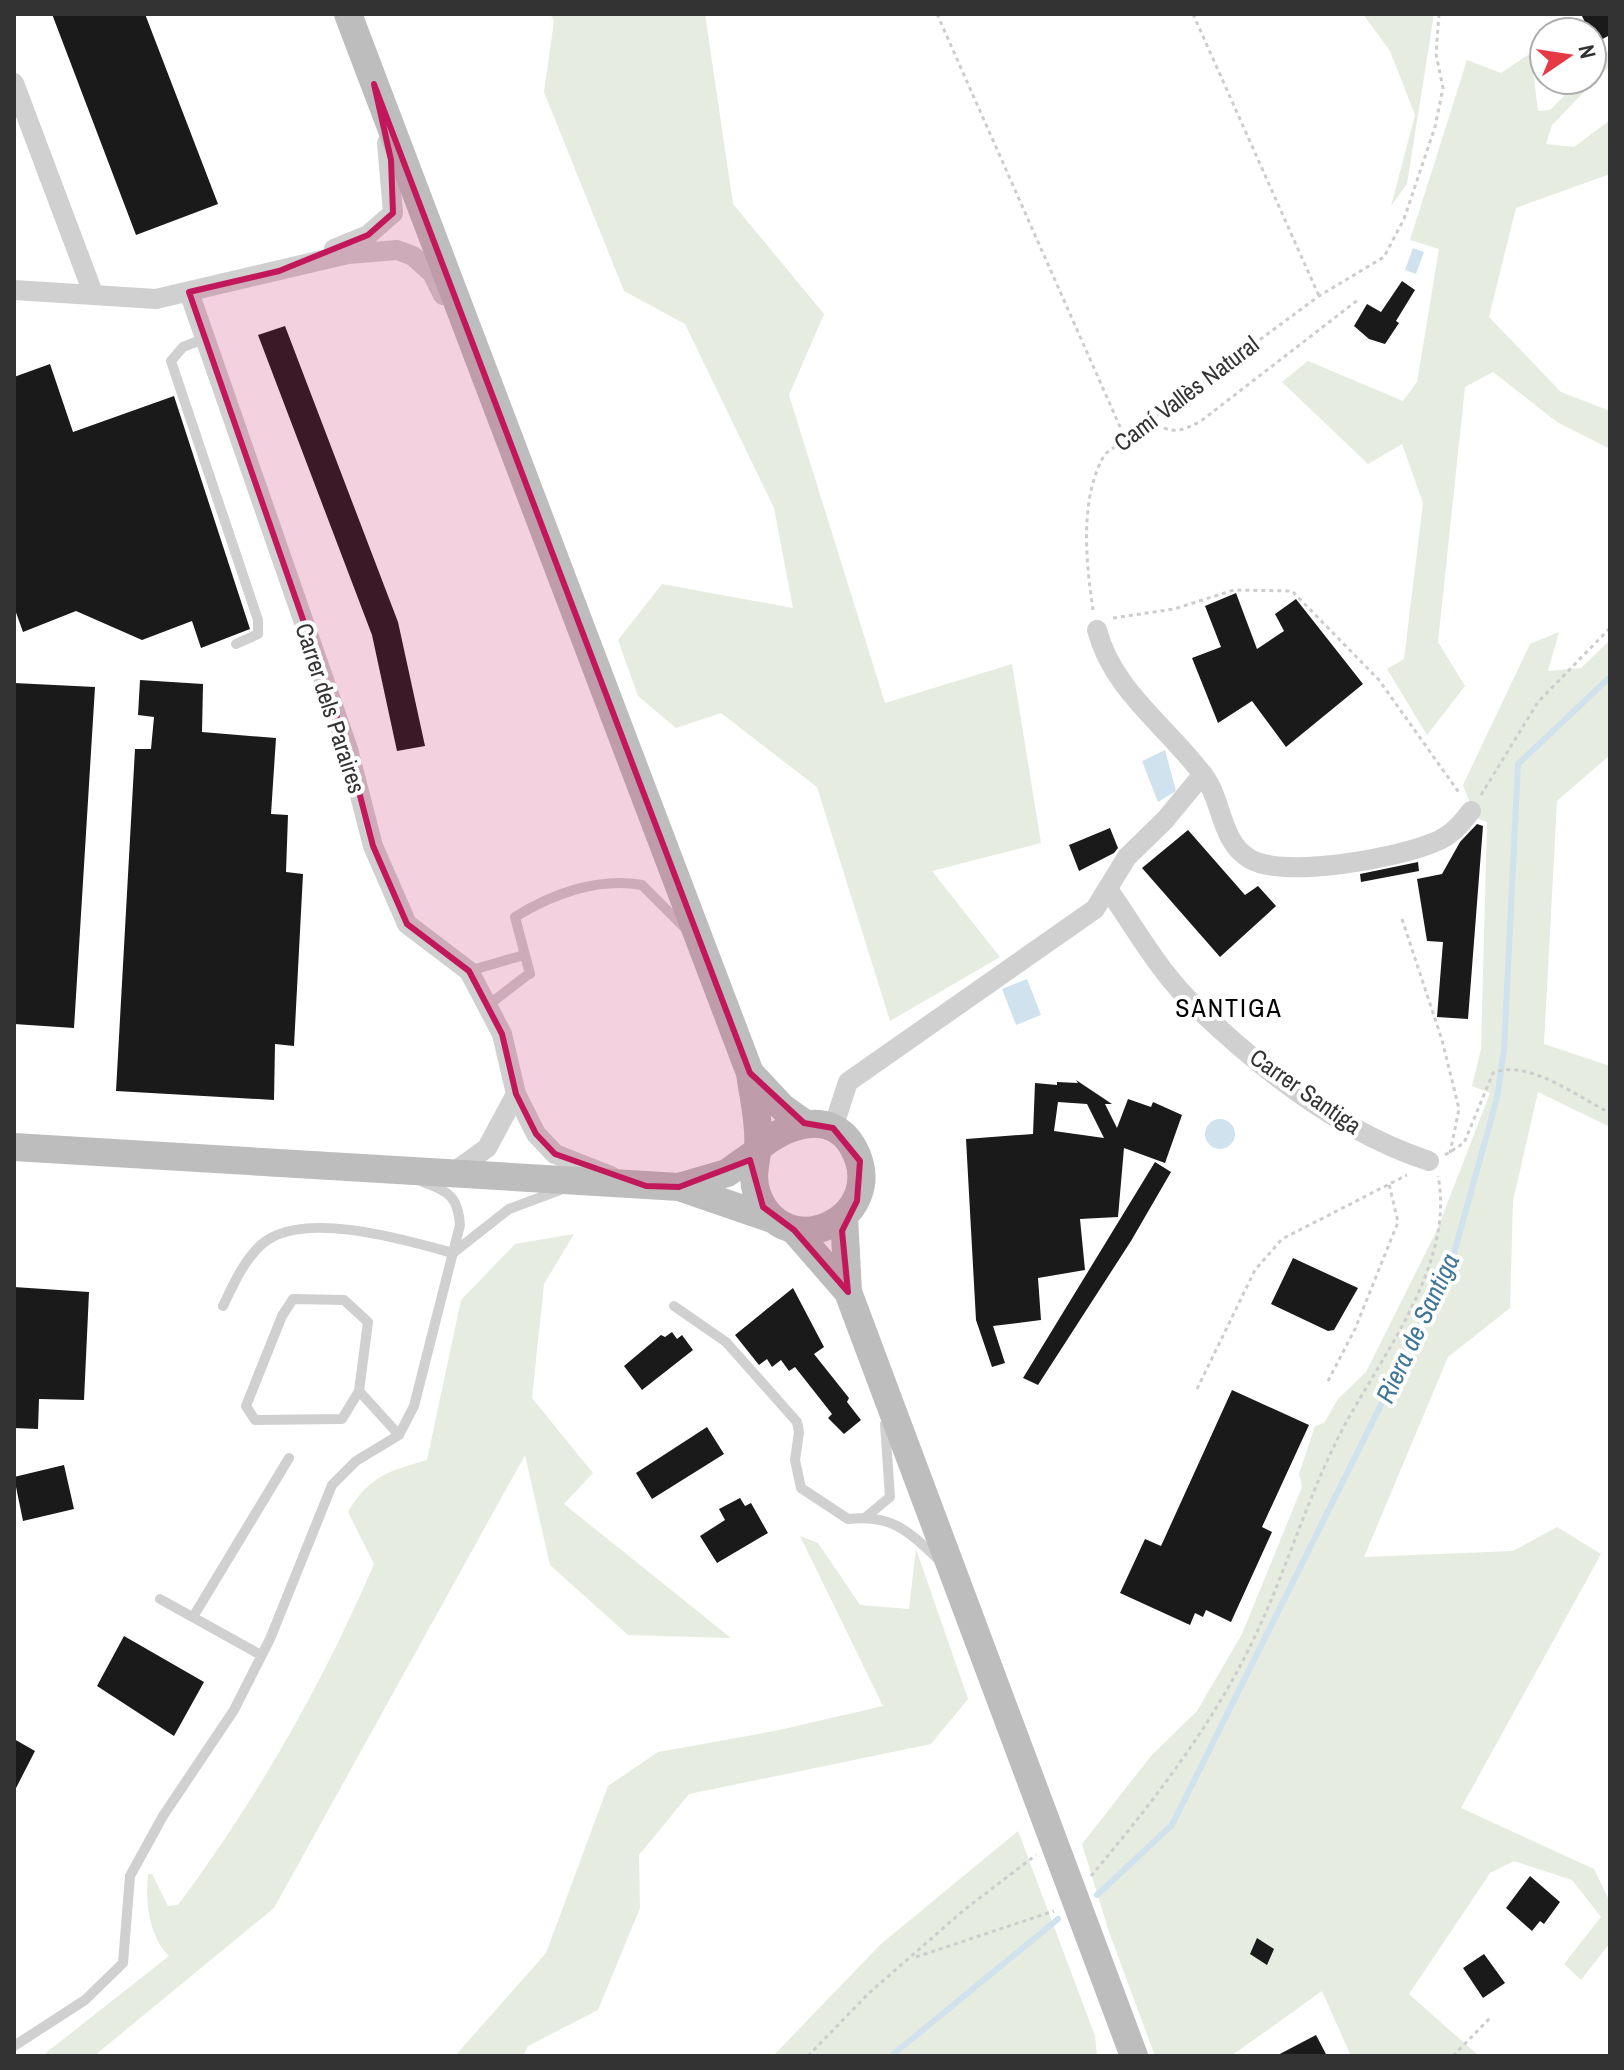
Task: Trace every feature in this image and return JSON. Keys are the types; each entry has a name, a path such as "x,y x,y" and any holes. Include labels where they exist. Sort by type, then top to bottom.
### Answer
{"main road":[{"path":"348,14 750,1073 757,1151 757,1193 783,1225 848,1292"},
{"path":"679,1187 783,1225 823,1229 844,1216 857,1201 862,1179 860,1161 850,1142 833,1128 804,1123 783,1108 750,1073"},
{"path":"14,1147 679,1187 727,1173 757,1151 771,1136 804,1123"},
{"path":"844,1216 848,1292 1134,2056"}],"street":[{"path":"14,83 93,293"},
{"path":"279,271 368,235 393,213 391,160 374,84"},
{"path":"14,290 156,299 348,254 397,250 413,256 432,273 487,382"},
{"name":"Carrer dels Paraires","path":"189,292 348,749 373,846 407,924 469,971 502,1034 516,1094 536,1134 555,1154 591,1170 646,1186"},
{"path":"1097,630 1117,679 1203,774 1220,805 1228,835 1239,851 1266,866 1289,870 1421,847 1457,829 1471,811"},
{"path":"833,1128 848,1082 1095,909 1127,857 1165,820 1203,774"},
{"name":"Carrer Santiga","path":"1108,889 1186,996 1241,1045 1291,1087 1349,1125 1429,1161"},
{"path":"451,1174 487,1148 516,1094"}],"lane":[{"path":"206,338 183,347 171,361 258,620 258,634 236,644"},
{"path":"487,1006 530,974 515,917 535,904 598,883 642,885 682,923 715,983"},
{"path":"469,971 524,955"},
{"path":"14,2046 85,2000 123,1963 130,1876 163,1816 234,1710 261,1655 332,1485 356,1461 399,1435 414,1406 460,1225 459,1205 445,1190 383,1170"},
{"path":"453,1253 509,1209 533,1198 612,1183"},
{"path":"223,1306 240,1272 263,1243 289,1231 316,1227 388,1237 453,1253"},
{"path":"359,1391 342,1419 255,1420 246,1406 282,1316 293,1299 344,1300 368,1322 359,1391 399,1435"},
{"path":"674,1306 726,1342 797,1422 799,1432 795,1460 801,1488 848,1519 866,1517 904,1527 951,1572"},
{"path":"866,1517 890,1497 881,1378"},
{"path":"193,1617 289,1458"},
{"path":"160,1599 261,1655"}],"path":[{"path":"937,14 1125,438"},
{"path":"1193,14 1319,296"},
{"name":"Camí Vallès Natural","path":"1097,630 1089,570 1090,505 1098,465 1125,438 1319,296 1384,257 1396,239 1435,127 1443,88 1436,54 1439,14"},
{"path":"1150,420 1167,432 1181,432 1201,421 1359,299"},
{"path":"1097,630 1119,615 1174,609 1234,590 1292,591 1379,680 1471,811 1538,702 1610,628"},
{"path":"1402,919 1442,1040 1459,1109 1450,1153"},
{"path":"1086,1881 1199,1735 1257,1633 1339,1436 1406,1323 1437,1237 1439,1178 1429,1161 1450,1153 1464,1143 1493,1073 1505,1068 1525,1069 1610,1113"},
{"path":"1197,1389 1255,1270 1282,1239 1411,1174"},
{"path":"1328,1381 1355,1329 1398,1222 1389,1184"},
{"path":"808,2056 869,1993 964,1910 1034,1856 1054,1845"},
{"path":"912,1958 1054,1911"},
{"path":"1453,2056 1491,2017"}],"highlighted area":[{"path":"374,84 750,1073 804,1123 833,1128 860,1161 857,1201 842,1231 848,1292 794,1230 763,1207 750,1160 679,1187 646,1186 555,1154 536,1134 516,1094 502,1034 469,971 407,924 373,846 348,749 189,292 279,271 368,235 393,213 391,160"}],"shaded area":[{"path":"550,14 705,14 733,204 824,314 789,395 885,703 1012,664 1041,843 932,871 1000,957 890,1021 817,787 721,713 676,728 638,696 618,640 662,584 793,608 774,508 685,324 624,291 544,92 554,21"},
{"path":"1363,14 1434,14 1407,184 1391,206 1415,115 1390,51"},
{"path":"1528,55 1528,96 1536,96 1538,111 1550,110 1564,96 1580,96 1552,125 1546,144 1574,147 1610,120 1610,174 1516,208 1489,317 1561,392 1610,411 1610,449 1557,422 1493,372 1465,387 1438,642 1465,686 1427,735 1387,669 1404,659 1423,503 1402,444 1368,464 1282,382 1308,361 1403,401 1417,382 1439,249 1410,240 1467,60 1501,73"},
{"path":"1559,632 1548,671 1581,668 1610,640 1610,755 1557,801 1544,1044 1610,1066 1610,1127 1538,1092 1513,1201 1510,1308 1448,1357 1364,1557 1513,1551 1557,1527 1601,1554 1461,1808 1594,1869 1610,1902 1610,1943 1581,1980 1564,1964 1601,1917 1572,1880 1514,1861 1490,1873 1409,1994 1479,2056 1351,2056 1322,1991 1231,2056 1155,2056 1109,1932 1082,1844 1151,1756 1197,1711 1242,1634 1302,1487 1299,1474 1315,1426 1324,1423 1338,1399 1366,1372 1437,1230 1490,1093 1472,1086 1481,1049 1487,822 1476,818 1463,785 1530,644"},
{"path":"574,1234 544,1284 532,1398 593,1473 564,1504 731,1638 628,1635 550,1565 525,1455 274,1908 94,2056 42,2056 169,1956 157,1939 150,1918 148,1874 152,1874 168,1906 178,1905 235,1824 310,1697 374,1564 348,1512 364,1490 381,1477 427,1460 461,1300 515,1244"},
{"path":"800,1536 818,1543 860,1605 909,1609 916,1549 968,1699 931,1744 689,1794 639,1855 640,1908 598,2010 528,2046 523,2056 455,2056 546,1953 608,1786 658,1752 775,1731 883,1706"},
{"path":"1018,1831 1095,2036 1097,2056 773,2056 881,1944"}],"water":[{"path":"1413,248 1424,252 1416,274 1405,270"},
{"path":"1165,750 1176,791 1158,802 1142,761"},
{"path":"1027,979 1041,1015 1016,1025 1002,989"},
{"path":"1220,1119 1226,1120 1234,1128 1234,1140 1226,1148 1220,1149 1214,1148 1206,1140 1205,1134 1206,1128 1214,1120"}],"building":[{"path":"52,14 145,14 218,204 136,235"},
{"path":"1610,14 1610,35 1608,16 1582,16"},
{"path":"1402,281 1415,290 1396,321 1399,323 1385,344 1369,339 1354,326 1367,304 1381,312"},
{"path":"285,326 398,622 425,746 397,751 372,635 258,335"},
{"path":"50,364 73,432 174,396 250,629 201,648 192,621 142,640 76,611 23,632 14,607 14,377"},
{"path":"1236,593 1257,649 1284,631 1275,614 1296,599 1363,684 1286,747 1252,701 1218,723 1192,658 1221,647 1205,606"},
{"path":"140,680 203,684 202,732 276,738 271,814 288,815 286,872 303,874 294,1046 275,1044 274,1100 116,1091 135,749 151,749 154,717 138,715"},
{"path":"14,683 95,687 74,1028 14,1024"},
{"path":"1477,824 1483,826 1468,1019 1437,1017 1443,942 1427,941 1417,879 1442,874 1460,842"},
{"path":"1110,828 1118,848 1079,871 1069,845"},
{"path":"1188,830 1245,895 1258,886 1276,906 1220,957 1142,868"},
{"path":"1418,862 1419,871 1361,882 1360,874"},
{"path":"1076,1080 1112,1104 1105,1104 1117,1128 1128,1099 1151,1107 1153,1102 1182,1115 1165,1163 1124,1148 1118,1217 1080,1219 1085,1270 1038,1278 1041,1320 993,1326 1005,1363 992,1367 976,1320 966,1139 1033,1134 1035,1083 1078,1083","holes":["1058,1102 1087,1104 1104,1138 1054,1131"]},
{"path":"1155,1162 1171,1172 1131,1241 1038,1385 1023,1378"},
{"path":"1293,1258 1358,1288 1334,1330 1328,1331 1271,1304"},
{"path":"14,1287 89,1292 84,1400 39,1399 38,1429 14,1428"},
{"path":"793,1288 824,1347 814,1354 849,1398 847,1402 861,1420 844,1434 828,1418 832,1414 795,1367 789,1371 781,1360 772,1367 767,1359 759,1365 735,1335"},
{"path":"672,1332 677,1339 682,1335 693,1350 642,1390 624,1366 661,1335 665,1337"},
{"path":"1232,1390 1309,1425 1262,1527 1272,1532 1231,1622 1206,1610 1203,1617 1195,1613 1190,1625 1120,1593 1145,1539 1161,1546"},
{"path":"707,1427 724,1454 652,1499 636,1473"},
{"path":"64,1465 74,1509 23,1521 14,1477"},
{"path":"740,1498 745,1506 751,1503 768,1533 717,1563 700,1536 725,1520 719,1509"},
{"path":"124,1636 204,1682 174,1736 97,1686"},
{"path":"14,1739 35,1751 14,1792"},
{"path":"1530,1876 1560,1902 1544,1924 1540,1921 1532,1931 1506,1908"},
{"path":"1257,1938 1274,1949 1267,1965 1250,1954"},
{"path":"1484,1954 1505,1983 1483,1998 1463,1968"},
{"path":"1316,2035 1327,2056 1276,2056"}],"waterway":[{"name":"Riera de Santiga","path":"1097,1895 1172,1825 1451,1264 1497,1098 1504,1050 1518,764 1610,677"},
{"name":"Riera de Santiga","path":"891,2056 1058,1919"}],"district":[{"name":"SANTIGA","path":"1229,1007"}]}
